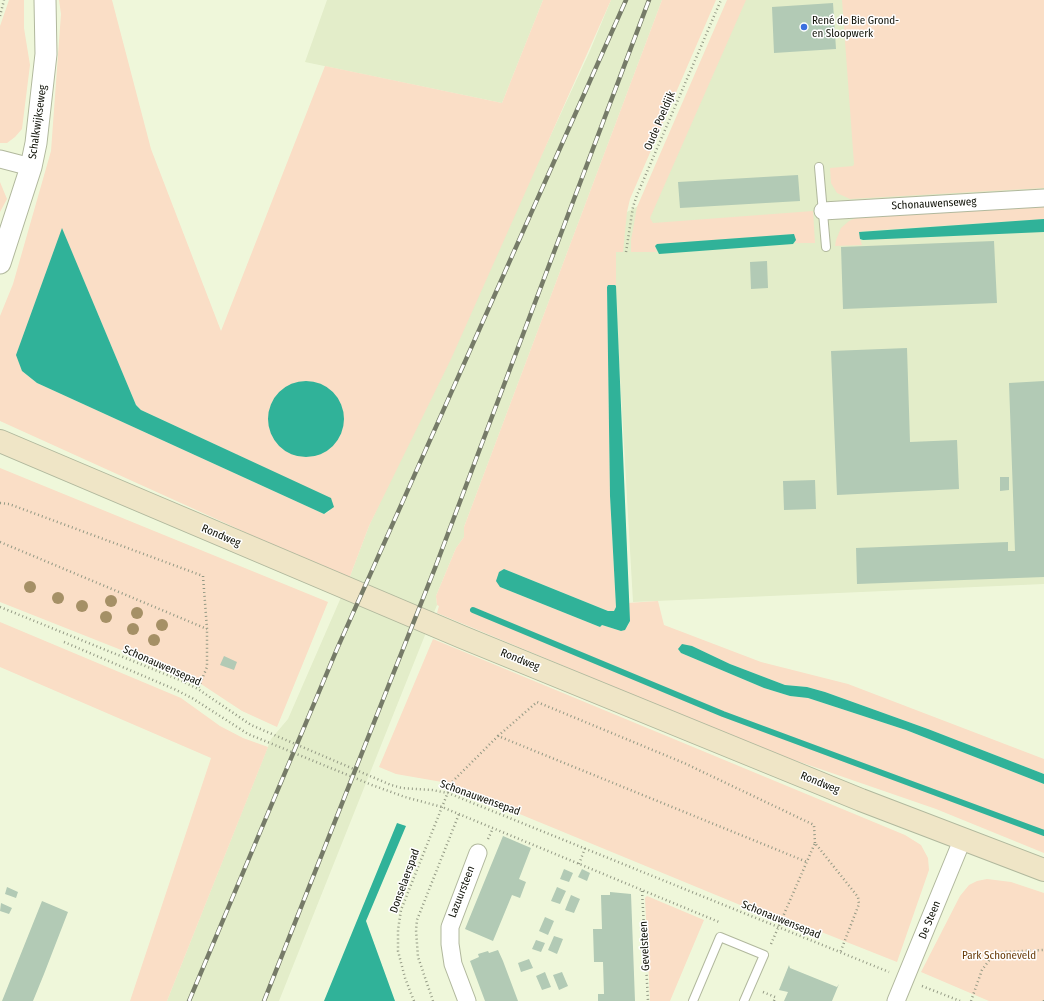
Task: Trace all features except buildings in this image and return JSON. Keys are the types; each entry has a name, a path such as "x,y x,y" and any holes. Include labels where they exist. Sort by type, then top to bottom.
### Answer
{"main road":[{"name":"Rondweg","path":"0,441 469,640 861,800 1044,870"}],"street":[{"name":"Schalkwijkseweg","path":"0,263 31,167 36,143 46,54 45,0"},
{"path":"0,159 31,167"},
{"name":"Schonauwenseweg","path":"823,211 1044,198"},
{"name":"De Steen","path":"896,1001 963,838"},
{"name":"Lazuursteen","path":"467,1001 453,964 450,944 450,927 478,853"}],"lane":[{"path":"819,167 826,247"},
{"path":"693,1001 720,936 764,954 744,1001"}],"path":[{"path":"0,16 4,0"},
{"name":"Oude Poeldijk","path":"626,252 633,207 637,195 721,0"},
{"path":"0,503 9,504 203,576 207,629 207,666 198,689"},
{"path":"0,542 207,629"},
{"name":"Schonauwensepad","path":"0,607 198,689 251,726 390,785 406,789 432,790 448,793 893,974"},
{"path":"64,642 174,689 192,698 248,734 372,785 405,797 442,807 721,924"},
{"name":"Donselaerspad","path":"414,1001 405,978 398,951 399,918 452,782 498,736 537,702 684,763 814,824 815,843"},
{"path":"498,736 807,862"},
{"path":"433,1001 418,957 416,930 417,920 459,814"},
{"path":"765,941 772,944 815,843 858,897 859,904 840,952"},
{"path":"579,864 585,848"},
{"name":"Gevelsteen","path":"642,891 648,1001"},
{"path":"971,1001 982,970 990,959 1004,952 1044,950"},
{"path":"919,984 960,1001"}],"shaded area":[{"path":"327,0 543,0 502,103 305,62"},
{"path":"611,0 662,0 464,527 464,537 456,548 436,596 437,605 279,1001 167,1001 271,739 288,719 349,579 369,526 589,53"},
{"path":"737,0 866,0 1044,146 1044,584 633,602 613,255 621,215 648,201"}],"green space":[{"path":"9,0 24,0 24,28 30,65 22,129 7,143 0,143 0,26"},
{"path":"59,0 112,0 151,149 221,331 325,66 502,103 543,0 611,0 451,359 369,526 349,579 307,562 236,528 0,421 0,316 13,284 51,151 61,14","holes":["62,229 136,405 141,410 272,471 330,511 324,514 37,383 22,371"]},
{"path":"662,0 716,0 630,199 627,212 623,252 616,252 616,286 607,287 610,496 616,607 614,611 608,611 504,569 500,587 600,627 602,625 621,631 628,626 630,621 628,603 658,601 664,625 761,662 848,684 1044,759 1044,774 928,729 825,692 807,687 785,685 730,664 692,646 678,649 681,653 764,688 790,696 808,698 906,730 1044,784 1044,853 936,809 768,751 437,613 439,606 437,605 436,596 456,548 464,537 464,527"},
{"path":"727,0 746,0 650,218 653,223 813,211 815,243 795,243 794,234 657,244 655,246 657,252 631,252 631,240 637,207"},
{"path":"842,0 1044,0 1044,188 850,199 837,193 831,183 830,168 853,166 854,164"},
{"path":"0,182 7,199 0,212"},
{"path":"1044,206 1044,219 862,231 860,239 862,245 835,246 841,228 849,221 856,218"},
{"path":"0,468 328,602 277,727 242,711 192,678 0,602"},
{"path":"0,622 181,698 220,726 243,738 268,747 167,1001 130,1001 211,758 0,667"},
{"path":"433,639 905,835 921,845 928,858 929,870 897,962 781,916 779,921 442,782 396,774 379,767"},
{"name":"Park Schoneveld","path":"987,879 1011,882 1044,893 1044,1001 989,1001 921,972 960,896 969,885 977,881"},
{"path":"647,896 704,920 670,1001 650,1001 645,898"}],"water":[{"path":"1044,219 1044,232 863,240 860,239 859,232"},
{"path":"62,228 136,405 141,410 331,498 334,507 324,514 37,383 22,371 16,355"},
{"path":"794,234 796,240 793,244 659,254 655,246 657,244"},
{"path":"608,285 616,286 630,621 625,630 621,631 602,625 600,627 500,587 496,581 499,572 504,569 608,611 614,611 616,607 610,496"},
{"path":"306,381 320,384 333,392 341,405 344,419 341,433 333,446 320,454 306,457 292,454 279,446 271,433 268,419 271,405 279,392 292,384"},
{"path":"682,644 692,646 730,664 785,685 807,687 825,692 928,729 1044,774 1044,784 906,730 808,698 790,696 764,688 681,653 678,649"},
{"path":"397,823 406,826 366,921 395,1001 324,1001"}],"waterway":[{"path":"473,610 723,714 1044,833"}],"railway":[{"path":"189,1001 337,649 626,0"},
{"path":"264,1001 435,568 649,0"}],"place":[{"name":"René de Bie Grond- en Sloopwerk","path":"804,27"}]}
